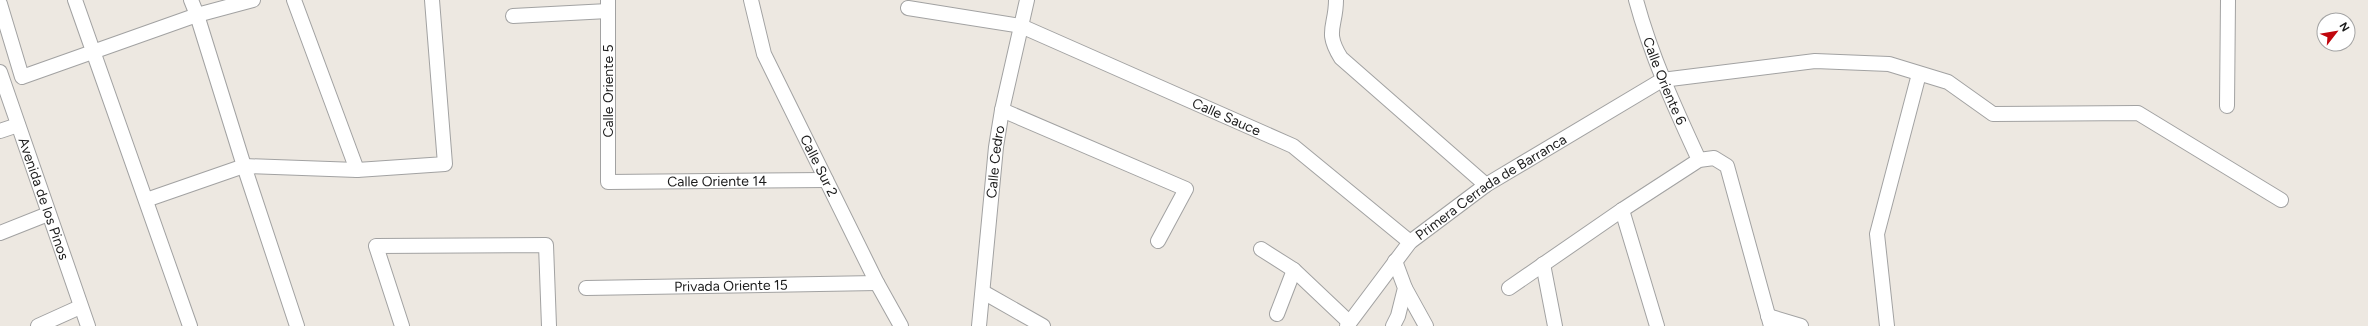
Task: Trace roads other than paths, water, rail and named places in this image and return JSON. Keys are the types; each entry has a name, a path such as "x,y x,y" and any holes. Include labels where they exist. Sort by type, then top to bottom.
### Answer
{"street":[{"path":"75,0 190,326"},
{"path":"191,0 297,326"},
{"path":"0,4 22,77 197,15 253,0"},
{"path":"294,0 357,170"},
{"path":"146,200 244,166 357,170 445,164 432,0"},
{"name":"Calle Sur 2","path":"751,0 764,54 877,283 901,326"},
{"name":"Calle Cedro","path":"979,326 996,146 1002,110 1027,0"},
{"path":"1336,0 1331,25 1332,45 1341,58 1486,185"},
{"name":"Calle Oriente 6","path":"1636,0 1662,80 1699,160"},
{"path":"2227,106 2228,0"},
{"path":"514,16 608,6"},
{"name":"Calle Oriente 5","path":"608,6 608,182"},
{"name":"Calle Sauce","path":"908,8 1021,26 1294,146 1410,242"},
{"path":"1662,80 1815,61 1889,64 1948,82 1993,114 2138,113 2281,200"},
{"name":"Avenida de los Pinos","path":"0,72 80,307 88,326"},
{"path":"1888,326 1877,234 1919,74"},
{"name":"Primera Cerrada de Barranca","path":"1348,324 1410,242 1486,185 1662,80"},
{"path":"1002,110 1186,190 1158,241"},
{"path":"0,131 18,125"},
{"path":"1509,288 1622,210 1699,160 1714,158 1727,166 1770,321 1801,326"},
{"name":"Calle Oriente 14","path":"608,182 826,180"},
{"path":"1622,210 1657,326"},
{"path":"0,233 48,214"},
{"path":"402,326 376,246 546,246 549,326"},
{"path":"1261,249 1294,270 1348,324"},
{"path":"1395,261 1405,288 1426,326"},
{"path":"1543,264 1555,326"},
{"path":"1277,314 1294,270"},
{"name":"Privada Oriente 15","path":"586,288 877,283"},
{"path":"1393,326 1398,316 1405,288"},
{"path":"983,292 1043,326"},
{"path":"38,326 80,307"}]}
